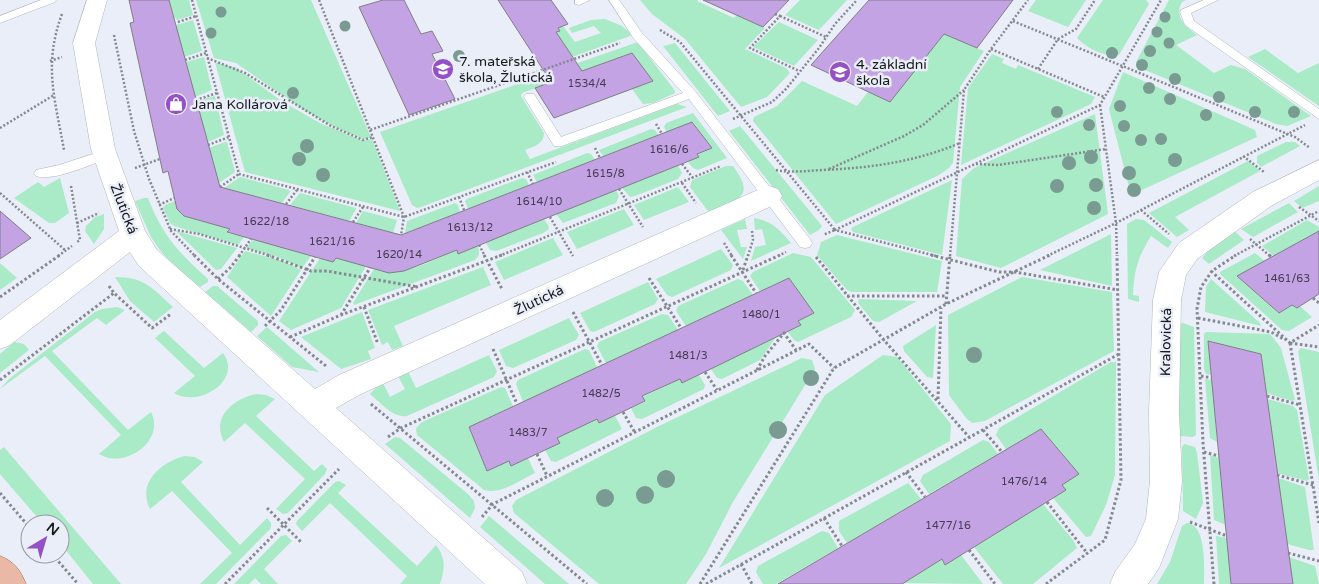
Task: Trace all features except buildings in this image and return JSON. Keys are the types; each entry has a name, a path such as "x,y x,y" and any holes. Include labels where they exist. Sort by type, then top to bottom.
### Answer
{"main road":[{"path":"0,573 9,584"}],"street":[{"name":"Žlutická","path":"97,0 84,43 105,155 132,235 148,258 510,584"},
{"name":"Kralovická","path":"1127,584 1147,556 1162,518 1166,481 1164,412 1166,300 1173,272 1188,251 1315,159"},
{"name":"Žlutická","path":"312,406 349,385 758,200"},
{"path":"0,336 132,235"}],"lane":[{"path":"1,19 51,0"},
{"path":"614,0 638,36 692,94 744,162 758,200 804,243"},
{"path":"1213,0 1185,12 1189,24 1315,118"},
{"path":"530,97 558,143 692,94"},
{"path":"40,173 68,168 105,155"}],"path":[{"path":"192,0 239,174"},
{"path":"319,0 404,218 401,235"},
{"path":"716,126 772,102 786,89 835,24 857,0"},
{"path":"826,170 904,136 923,125 964,90 991,49 1028,0"},
{"path":"1038,69 1058,39 1076,29 1095,0"},
{"path":"1046,584 1105,540 1121,480 1116,223 1100,106 1161,0"},
{"path":"62,12 50,55 54,95 80,240 114,293 152,328 192,298"},
{"path":"776,14 826,38"},
{"path":"178,22 196,16"},
{"path":"780,16 750,48 798,71"},
{"path":"1013,21 1295,137 1315,159"},
{"path":"113,30 134,131 149,179 170,229 193,256 218,279 493,504 587,584"},
{"path":"370,130 638,36"},
{"path":"991,49 1104,97"},
{"path":"185,60 206,53"},
{"path":"208,58 228,63 246,72 303,111 332,127 363,140 373,137"},
{"path":"946,304 964,90"},
{"path":"196,100 217,93"},
{"path":"0,128 54,95"},
{"path":"647,127 701,106"},
{"path":"1100,106 835,230 999,272 1015,272 1118,290"},
{"path":"700,584 834,368 946,304 1116,223 1315,118"},
{"path":"656,124 662,134"},
{"path":"208,145 229,138"},
{"path":"744,162 786,172 870,168 909,162 936,154 960,143"},
{"path":"600,158 594,148 603,144"},
{"path":"976,164 998,165 1106,149"},
{"path":"220,187 239,174 404,218 561,160"},
{"path":"682,164 693,178"},
{"path":"290,337 341,315 486,261 724,164"},
{"path":"527,172 533,184"},
{"path":"619,189 627,203"},
{"path":"286,204 297,190"},
{"path":"0,193 65,250"},
{"path":"459,197 464,210"},
{"path":"159,204 174,198"},
{"path":"743,271 753,240 758,200"},
{"path":"353,222 363,207"},
{"path":"77,223 106,209"},
{"path":"1141,210 1212,271 1290,343 1319,523"},
{"path":"1214,584 1204,452 1197,309 1202,287 1212,271 1256,244 1319,211"},
{"path":"1311,215 1319,221"},
{"path":"550,217 558,231"},
{"path":"710,222 756,293"},
{"path":"170,229 199,234 278,258 307,270 327,271 418,287"},
{"path":"218,279 230,268 251,239"},
{"path":"0,297 80,240"},
{"path":"804,243 883,339 969,437"},
{"path":"1256,244 1273,258"},
{"path":"479,245 486,261"},
{"path":"635,256 681,328"},
{"path":"271,321 281,310 315,257"},
{"path":"341,315 370,268"},
{"path":"561,290 602,365"},
{"path":"0,380 114,293"},
{"path":"847,296 946,296"},
{"path":"1313,298 1319,303"},
{"path":"364,307 387,368"},
{"path":"938,400 941,307"},
{"path":"1198,318 1272,332 1290,343 1319,347"},
{"path":"1290,343 1319,325"},
{"path":"482,326 517,404"},
{"path":"756,371 765,356 784,333 796,350"},
{"path":"462,540 493,504 796,350 809,344 834,368"},
{"path":"706,584 1119,354"},
{"path":"705,372 717,390"},
{"path":"1201,376 1212,378"},
{"path":"1267,396 1300,405"},
{"path":"623,412 634,432"},
{"path":"983,430 1002,452"},
{"path":"1204,452 1219,456"},
{"path":"537,454 547,476"},
{"path":"906,472 925,497"},
{"path":"1277,475 1313,485"},
{"path":"0,493 20,516"},
{"path":"1047,502 1087,553"},
{"path":"267,508 301,542"},
{"path":"824,518 842,546"},
{"path":"1211,531 1227,536"},
{"path":"968,550 995,584"},
{"path":"1288,553 1319,561"},
{"path":"61,564 78,584"},
{"path":"741,564 752,584"}],"green space":[{"path":"169,0 189,0 193,15 177,20 174,18"},
{"path":"196,0 311,0 371,137 363,139 333,126 304,110 236,63 214,58"},
{"path":"640,0 698,0 734,18 737,15 765,28 745,49 786,68 790,73 767,97 741,107 685,39 652,14"},
{"path":"800,0 847,0 819,30 785,15"},
{"path":"1036,0 1086,0 1068,27 1028,11"},
{"path":"1103,0 1146,0 1149,4 1119,55 1108,55 1096,51 1086,46 1077,38"},
{"path":"1169,0 1186,0 1182,2 1180,7 1180,17 1185,25 1197,35 1176,45 1214,73 1231,65 1245,69 1311,116 1287,126 1276,124 1140,68 1136,62"},
{"path":"605,19 622,26 631,34 630,36 550,65 556,32 560,31 558,28 563,26 575,42 601,33 594,26 572,33 569,28 591,20"},
{"path":"193,20 202,51 184,57 176,25"},
{"path":"779,22 818,40 794,66 753,47"},
{"path":"944,34 984,51 960,87 953,163 939,175 836,224 753,121 754,117 777,106 802,81 857,106 868,92 890,102"},
{"path":"638,42 675,93 653,103 643,104 632,89 653,81 632,53 522,93 521,96 544,133 544,137 540,142 525,150 530,159 677,104 687,107 421,207 417,208 412,205 380,132"},
{"path":"675,43 730,111 718,116 663,46"},
{"path":"1265,49 1298,73 1319,63 1319,106 1248,57"},
{"path":"992,54 1004,59 1002,63 1016,69 1018,65 1095,97 1091,104 961,165 968,88"},
{"path":"204,57 212,90 195,97 186,62"},
{"path":"215,62 236,68 283,102 320,123 363,141 372,139 400,211 245,172"},
{"path":"1123,72 1255,130 1257,137 1131,195 1109,109"},
{"path":"215,96 224,135 208,142 196,101"},
{"path":"693,113 727,158 698,170 693,168 688,162 699,157 697,154 712,148 693,122 667,132 664,127 666,123"},
{"path":"1095,114 1108,214 1001,268 956,256 962,179 974,168"},
{"path":"740,126 822,226 819,230 810,235 729,131"},
{"path":"651,129 655,130 659,135 603,156 599,150"},
{"path":"227,142 235,172 219,183 209,148"},
{"path":"1286,142 1295,142 1300,146 1261,167 1257,163 1257,156"},
{"path":"587,153 591,154 595,160 537,182 533,175"},
{"path":"1248,161 1260,171 1175,217 1189,230 1177,237 1149,213"},
{"path":"678,165 682,173 678,179 630,197 622,188 661,168 663,171"},
{"path":"726,166 733,166 740,176 744,191 736,200 711,212 707,210 690,187 692,180"},
{"path":"240,177 289,190 290,192 282,203 224,188"},
{"path":"60,178 69,213 55,223 49,223 14,198 38,182 44,187"},
{"path":"522,178 526,179 529,185 468,209 465,201 467,199"},
{"path":"952,180 942,255 853,232 851,229 853,227"},
{"path":"1319,186 1319,201 1302,208 1294,201"},
{"path":"678,187 689,202 644,220 634,205"},
{"path":"616,190 619,196 616,203 563,223 556,214 596,195 598,197"},
{"path":"300,193 356,209 349,221 290,205"},
{"path":"148,198 159,223 172,243 208,279 208,282 200,287 172,264 159,249 151,237 135,201"},
{"path":"175,201 177,209 184,216 230,229 227,233 244,237 238,245 174,226 170,223 163,208 165,205"},
{"path":"455,203 458,205 460,212 405,233 407,221"},
{"path":"1289,203 1298,212 1253,237 1241,229"},
{"path":"624,209 634,225 577,249 567,232"},
{"path":"363,211 397,220 393,233 356,223"},
{"path":"104,214 104,229 94,244 85,231 86,226 95,217"},
{"path":"754,218 775,226 791,243 751,261 755,247 766,245 762,229 755,230"},
{"path":"544,219 549,227 543,233 496,251 490,250 486,243 528,222 530,225"},
{"path":"745,219 747,229 737,230 741,247 747,247 743,259 721,230"},
{"path":"1136,219 1144,220 1172,242 1168,248 1151,236 1140,257 1134,278 1133,295 1139,296 1139,302 1128,299 1127,224"},
{"path":"1307,220 1319,227 1319,231 1275,257 1262,246"},
{"path":"1228,229 1232,229 1244,240 1209,264 1202,258"},
{"path":"176,231 237,248 221,269 216,270"},
{"path":"1111,234 1112,286 1040,270"},
{"path":"837,235 942,261 937,292 851,292 846,289 817,255 821,242"},
{"path":"553,238 563,255 504,280 495,262"},
{"path":"253,240 265,243 268,240 311,256 302,268 278,257 246,248"},
{"path":"477,246 479,253 475,260 354,305 353,303 374,269 385,271 406,270 457,250 459,253"},
{"path":"721,249 733,265 731,270 672,297 667,295 656,279"},
{"path":"245,251 283,261 301,270 271,316 227,277"},
{"path":"793,253 811,257 855,310 851,317 798,342 788,332 800,326 798,321 814,313 789,278 760,291 750,276 753,272"},
{"path":"1255,253 1265,261 1238,277 1278,313 1292,305 1296,308 1300,306 1312,317 1289,331 1282,330 1220,274 1220,272"},
{"path":"320,258 336,258 366,266 341,308 291,330 279,321"},
{"path":"0,263 17,278 0,290"},
{"path":"483,267 491,285 394,326 403,346 392,350 388,342 382,345 368,310"},
{"path":"115,277 141,281 173,307 154,322 130,301"},
{"path":"1022,277 1112,292 1114,351 985,421 972,423 949,395 948,315"},
{"path":"738,279 743,281 753,295 686,326 676,311 678,306"},
{"path":"1211,279 1260,323 1261,326 1205,312 1206,287"},
{"path":"648,282 658,299 655,304 594,332 590,331 580,313"},
{"path":"213,286 217,286 258,321 258,325 251,332 205,292"},
{"path":"859,299 917,301 879,322 873,321 858,303"},
{"path":"117,307 125,310 106,325 97,318 52,351 128,430 151,412 154,423 153,433 148,442 140,450 130,455 120,458 109,458 99,454 121,435 45,356 0,389 9,379 95,312"},
{"path":"362,312 375,348 368,351 371,359 341,369 301,337"},
{"path":"662,314 668,315 678,330 606,363 597,346 599,342"},
{"path":"569,318 579,335 576,340 513,368 506,366 499,350"},
{"path":"1183,323 1194,327 1196,435 1193,437 1180,436 1172,327"},
{"path":"936,325 933,378 927,377 904,351 903,346"},
{"path":"267,327 319,372 292,367 257,336"},
{"path":"164,331 204,368 223,353 228,363 227,373 223,381 215,389 195,397 184,397 174,393 195,376 155,338"},
{"path":"1206,332 1270,334 1281,348 1295,400 1292,401 1266,393 1261,354 1209,341 1211,375 1206,374 1204,369 1204,334"},
{"path":"776,337 760,360 722,379 717,378 711,369 757,341 760,345"},
{"path":"14,342 24,344 29,350 0,373 0,354"},
{"path":"1301,348 1319,352 1319,480 1298,351"},
{"path":"585,349 589,350 597,367 523,402 516,384 518,380"},
{"path":"489,355 497,371 494,377 407,416 397,415 370,394 382,381 390,397 405,389 396,372 406,367 416,388"},
{"path":"883,355 897,357 951,424 950,441 719,568 825,395"},
{"path":"802,358 812,360 815,369 733,502 706,554 686,584 599,584 514,513 512,506 516,500 659,426"},
{"path":"1111,362 1116,362 1115,475 1106,505 1091,536 1086,537 1053,498 1066,490 1062,485 1079,474 1041,429 1006,449 996,435 999,428"},
{"path":"699,375 705,385 704,389 642,419 636,418 631,408 645,402 642,397 680,379 683,383"},
{"path":"1205,379 1212,380 1217,442 1210,438"},
{"path":"501,387 505,388 513,406 469,427 487,471 509,461 511,466 528,458 535,473 504,489 491,491 484,490 417,435 416,428 422,422"},
{"path":"256,394 266,395 275,399 256,416 314,471 322,464 327,469 325,474 288,513 283,514 276,509 305,479 245,423 224,442 221,433 222,417 227,410 239,400"},
{"path":"1267,399 1293,406 1297,410 1309,479 1307,481 1277,473"},
{"path":"615,416 622,429 556,462 551,461 545,450 560,443 557,438 597,419 599,423"},
{"path":"395,437 400,438 468,494 474,501 475,508 470,518 385,444"},
{"path":"983,440 989,442 998,454 929,494 920,481 923,475"},
{"path":"1184,444 1195,447 1197,453 1203,503 1196,519 1183,511 1182,447"},
{"path":"4,447 61,514 34,514 0,474 0,450"},
{"path":"1210,455 1219,458 1226,525 1214,520"},
{"path":"184,456 195,457 203,462 181,482 240,545 267,518 271,523 271,528 216,584 200,584 232,553 172,491 150,509 147,500 146,491 153,475 175,459"},
{"path":"1278,478 1305,487 1314,550 1287,544"},
{"path":"339,481 346,485 338,493 417,566 436,545 442,554 444,564 440,584 400,584 407,576 330,503 302,531 296,524 297,521 335,482"},
{"path":"908,483 921,499 847,543 839,531 839,521"},
{"path":"1043,504 1073,540 1077,548 1033,584 1003,584 974,547 1021,510 1025,516"},
{"path":"489,516 569,584 545,584 480,527"},
{"path":"1187,523 1198,531 1201,539 1204,559 1204,584 1157,584 1170,562 1182,526"},
{"path":"70,524 121,584 93,584 70,555"},
{"path":"822,531 829,533 838,548 776,584 763,584 756,572 758,566"},
{"path":"286,535 292,541 264,569 278,584 261,584 255,578 249,584 234,584 281,536"},
{"path":"1216,536 1227,538 1231,584 1219,584"},
{"path":"961,555 983,584 902,583 941,559 945,565"},
{"path":"1289,557 1315,566 1319,584 1293,584"}],"place":[{"name":"7. mateřská škola, Žlutická","path":"443,69"},
{"name":"4. základní škola","path":"840,72"},
{"name":"Jana Kollárová","path":"176,104"}]}
